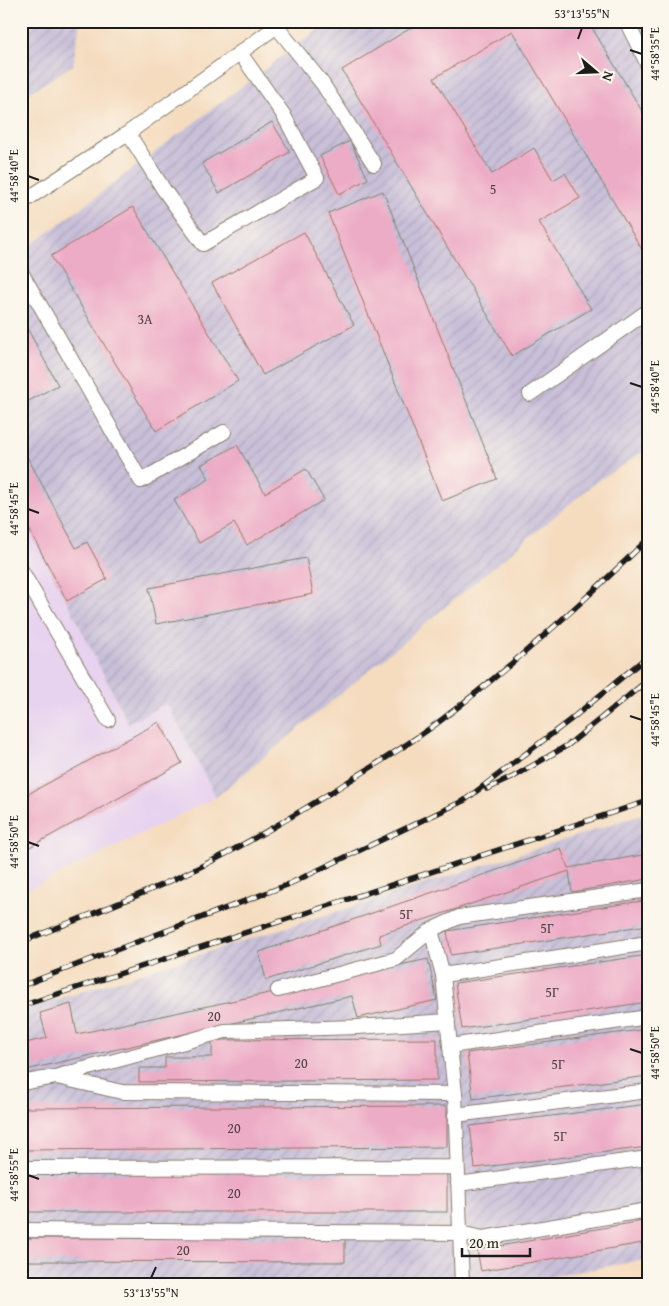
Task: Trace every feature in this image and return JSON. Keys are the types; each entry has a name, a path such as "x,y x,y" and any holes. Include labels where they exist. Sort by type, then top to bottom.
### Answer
{"lane":[{"path":"626,21 648,65"},
{"path":"21,203 128,134 280,24 322,83 374,164"},
{"path":"128,134 164,190 203,244 317,178 283,114 240,53"},
{"path":"21,272 141,481 224,432"},
{"path":"530,394 648,311"},
{"path":"21,570 108,720"},
{"path":"278,990 396,959 432,930 460,917 648,890"},
{"path":"432,930 443,975 456,1115 462,1285"},
{"path":"443,975 648,943"},
{"path":"450,1046 648,1017"},
{"path":"21,1083 55,1077 225,1031 357,1027 448,1021"},
{"path":"55,1077 122,1092 454,1094"},
{"path":"456,1115 648,1091"},
{"path":"458,1184 648,1158"},
{"path":"21,1168 457,1167"},
{"path":"21,1230 460,1233 483,1238 648,1210"}],"shaded area":[{"path":"21,21 80,21 73,65 21,98"},
{"path":"329,21 648,21 648,449 596,482 216,797 167,703 128,723 21,514 21,253"},
{"path":"21,514 128,723 167,702 216,797 21,893"},
{"path":"648,812 648,1259 504,1285 21,1284 21,1011"}],"building":[{"path":"422,21 588,21 648,121 648,250 644,253 512,31 434,78 492,174 534,148 553,180 565,173 580,198 539,222 591,309 512,356 342,70"},
{"path":"636,21 648,21 648,40"},
{"path":"272,122 290,152 219,193 202,163"},
{"path":"350,141 368,179 339,194 320,156"},
{"path":"383,191 497,479 442,501 328,213"},
{"path":"133,207 238,381 156,431 51,256"},
{"path":"304,232 354,325 263,375 212,283"},
{"path":"21,317 58,385 25,403 21,397"},
{"path":"21,445 76,548 87,542 107,579 67,601 21,514"},
{"path":"237,445 265,493 306,469 324,500 247,545 234,523 199,543 174,500 209,479 201,465"},
{"path":"306,558 313,594 156,624 149,588"},
{"path":"159,722 182,763 21,852 21,798"},
{"path":"561,848 568,868 648,854 648,879 572,892 569,871 379,935 381,944 266,980 259,952"},
{"path":"648,900 648,925 451,955 447,931"},
{"path":"648,955 648,1002 462,1029 455,983"},
{"path":"428,959 437,1000 358,1018 352,996 21,1071 21,1044 47,1038 40,1013 71,1004 77,1034"},
{"path":"648,1029 648,1076 473,1099 467,1053"},
{"path":"437,1039 437,1080 139,1082 139,1068 165,1068 165,1057 212,1057 212,1040"},
{"path":"648,1104 648,1147 475,1168 470,1126"},
{"path":"447,1106 447,1147 21,1150 21,1108"},
{"path":"648,1167 648,1192 645,1193 641,1168"},
{"path":"21,1174 447,1174 447,1212 21,1212"},
{"path":"648,1220 648,1242 481,1271 477,1250"},
{"path":"21,1238 345,1239 345,1262 21,1261"}],"railway":[{"path":"21,942 137,895 206,864 311,805 394,753 440,721 521,656 648,539"},
{"path":"21,986 287,885 465,800 570,720 648,656"},
{"path":"487,789 513,777 568,745 648,680"},
{"path":"21,1006 648,801"}]}
